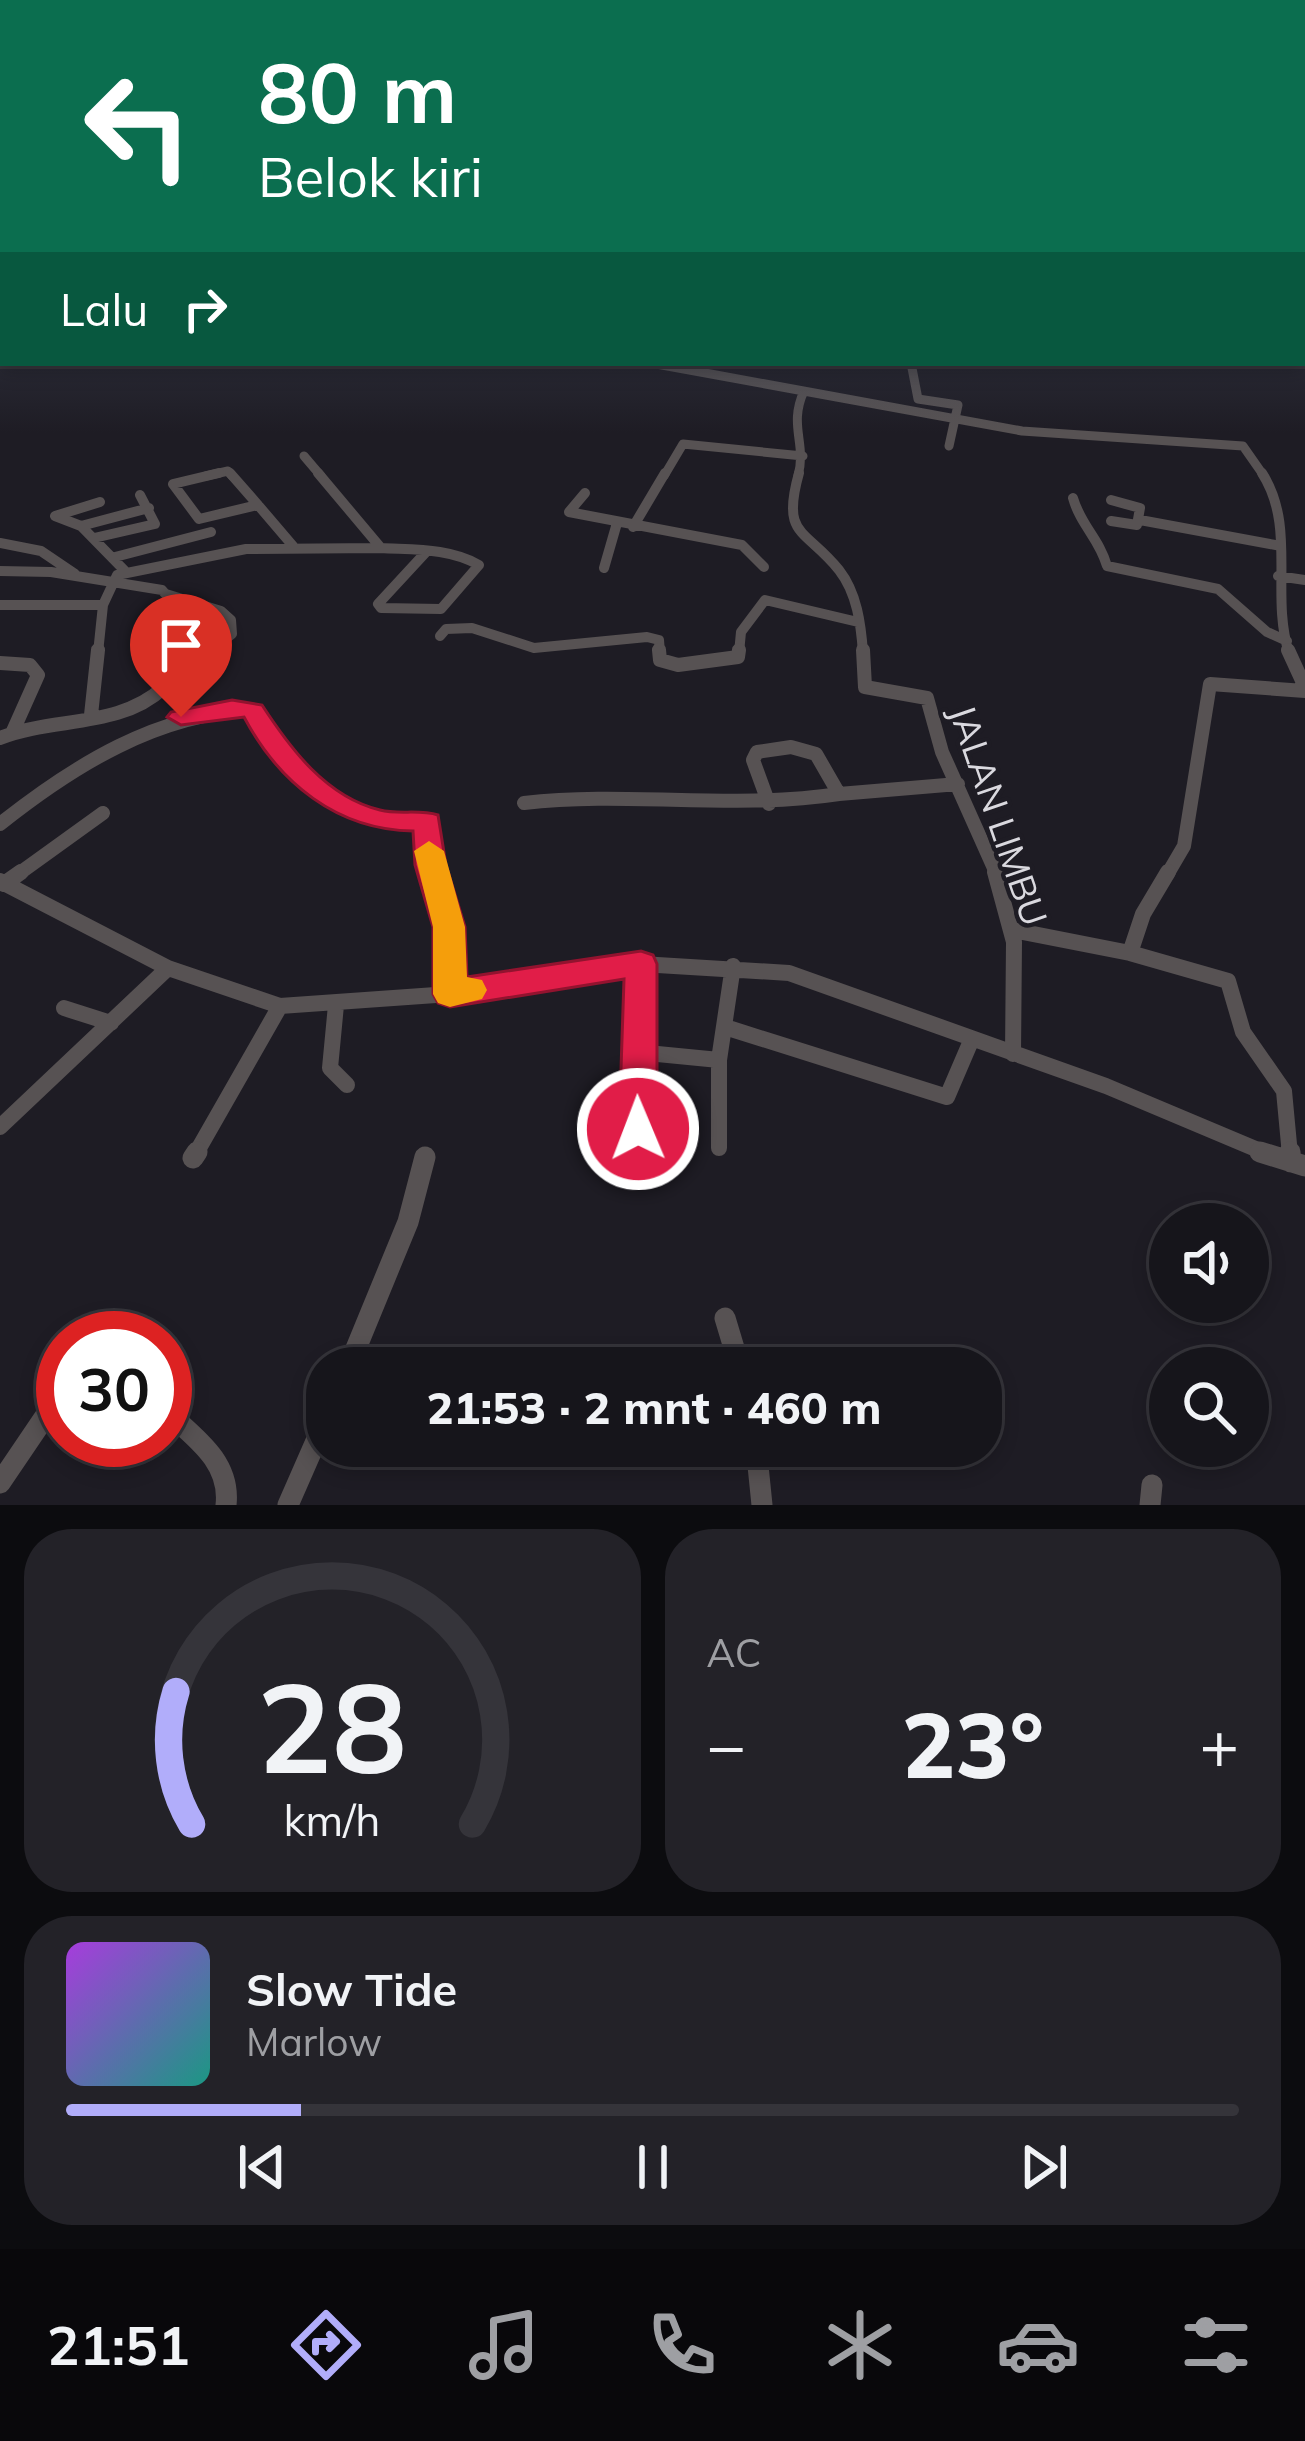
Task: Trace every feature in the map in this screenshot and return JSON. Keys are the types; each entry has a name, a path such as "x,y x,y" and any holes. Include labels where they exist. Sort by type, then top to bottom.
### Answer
{"street":[{"path":"667,366 1022,431 1243,446 1276,499 1281,546 1278,576 1287,641 1294,670 1305,689"},
{"path":"912,366 918,399 957,400 949,446"},
{"name":"JALAN LIMBU","path":"804,391 791,416 791,432 803,456 790,503 793,521 799,535 844,577 858,622 866,686 927,698 935,738 958,784 1013,931 1013,1054"},
{"path":"633,527 682,444 803,456"},
{"path":"304,456 381,548"},
{"path":"258,505 199,519 173,484 228,471 258,505 292,547"},
{"path":"585,493 569,512 742,545 764,568"},
{"path":"94,538 155,524 140,495"},
{"path":"1072,497 1080,524 1100,540 1107,566 1218,589 1233,597 1263,632 1287,641"},
{"path":"1111,500 1137,505 1140,520"},
{"path":"100,502 56,514 81,526 127,572"},
{"path":"81,526 149,508"},
{"path":"1140,520 1281,546"},
{"path":"1111,521 1135,526 1140,520"},
{"path":"604,568 617,523"},
{"path":"115,557 211,532"},
{"path":"0,543 27,544 56,556 77,575"},
{"path":"92,715 103,605 111,583 127,572 242,549 292,547 427,551 473,560 479,565 441,610 381,608 379,600 427,551"},
{"path":"0,572 77,575 166,593 221,611 231,620 232,634 216,650 162,673"},
{"path":"1278,576 1305,580"},
{"path":"6,734 142,707 163,688 166,593"},
{"path":"440,636 446,629 472,628 534,648 647,638 660,643 660,660 678,665 738,657 741,632 765,600 858,622"},
{"path":"0,605 103,605"},
{"path":"0,663 30,665 38,675 6,734"},
{"path":"1130,952 1143,914 1184,846 1210,684 1305,689"},
{"path":"0,824 82,769 170,722 232,708 253,710 274,749 331,800 378,821 424,820 429,824 430,865 449,927 450,994"},
{"path":"769,804 753,760 757,752 769,748 812,751 822,758 839,794"},
{"path":"524,803 591,794 769,804 958,784"},
{"path":"104,813 2,882 168,968 280,1006 450,994 514,980 641,964 733,966 789,974 1298,1164"},
{"path":"1013,931 1130,952 1228,982 1243,1032 1284,1091 1298,1164"},
{"path":"638,1129 641,964"},
{"path":"719,1148 719,1060 733,966"},
{"path":"0,1126 168,968"},
{"path":"336,1005 330,1068 347,1085"},
{"path":"193,1158 280,1006"},
{"path":"64,1008 111,1023"},
{"path":"725,1027 947,1096 971,1042"},
{"path":"637,1052 719,1060"},
{"path":"356,1347 408,1222 424,1157"},
{"path":"725,1318 734,1347"},
{"path":"0,1483 36,1430"},
{"path":"192,1436 226,1470 230,1492 226,1505"},
{"path":"288,1505 306,1464"},
{"path":"758,1467 762,1505"}],"slow traffic":[{"path":"429,851 449,927 450,994 470,990"}],"route":[{"path":"181,717 232,708 253,710 274,749 331,800 378,821 424,820 429,824 430,865 449,927 450,994 514,980 641,964 638,1129"}]}
